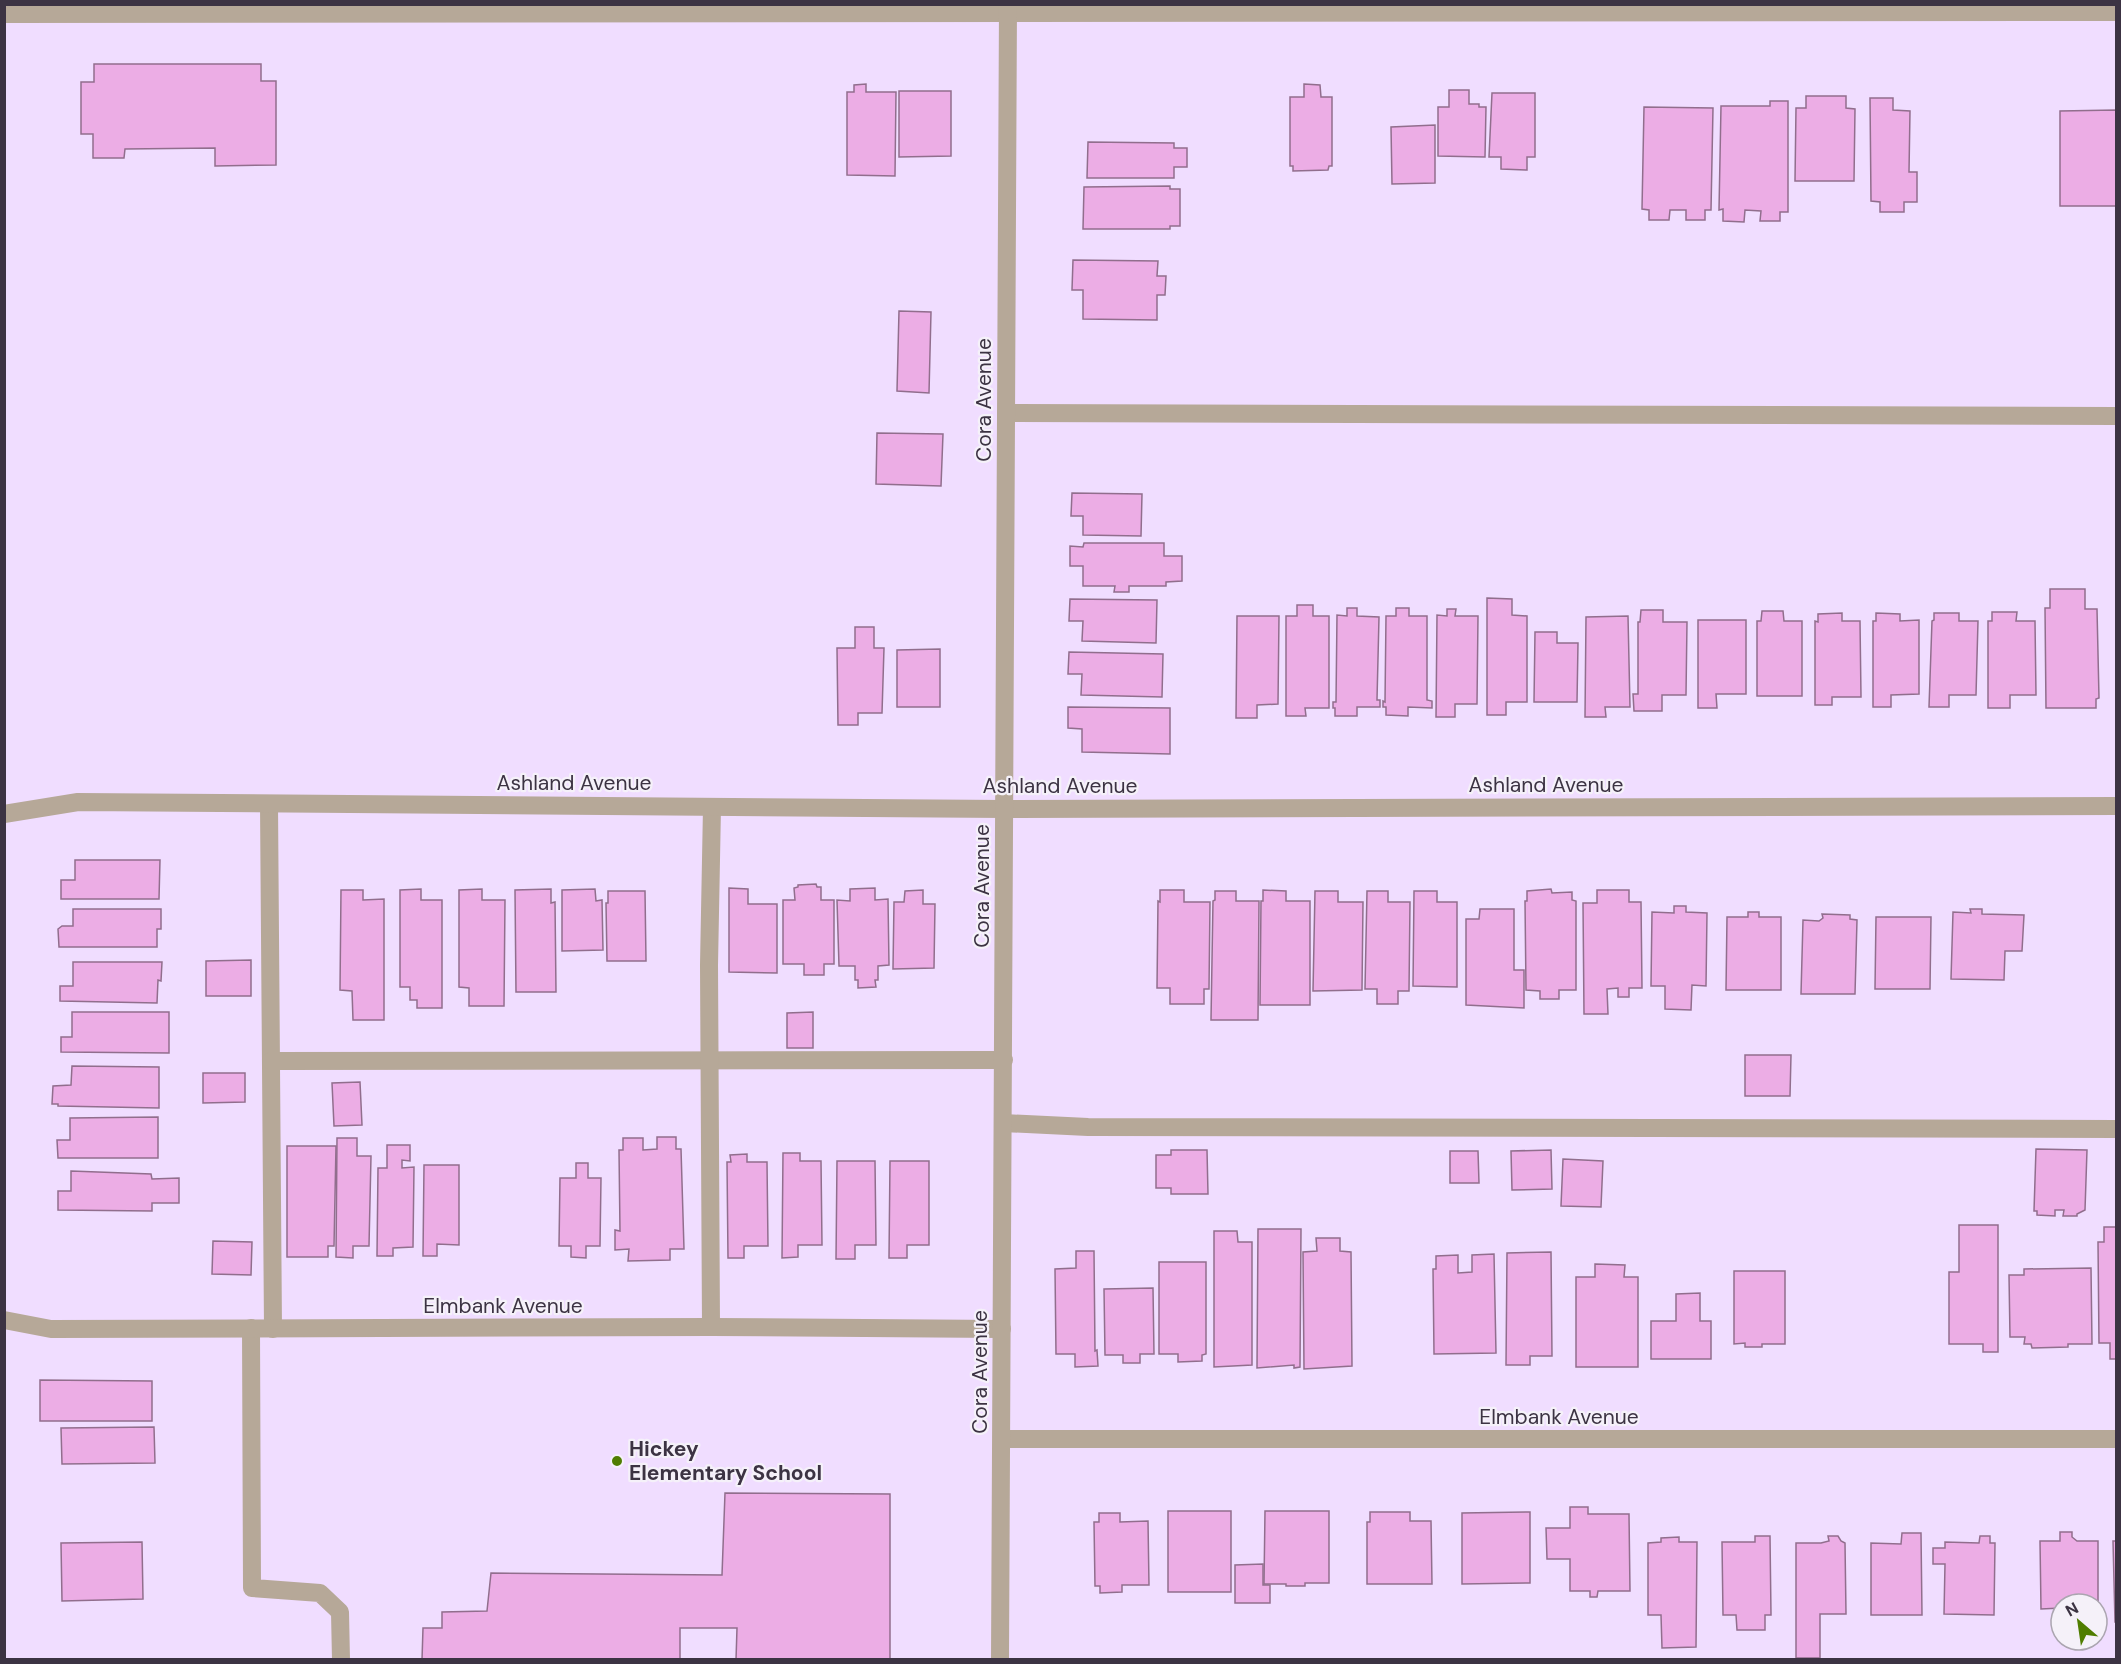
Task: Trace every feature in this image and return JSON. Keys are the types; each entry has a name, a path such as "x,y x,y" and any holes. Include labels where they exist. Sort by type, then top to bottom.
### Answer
{"street":[{"path":"4,14 1008,8 2116,12"},
{"name":"Cora Avenue","path":"1000,1659 1008,8"},
{"path":"1006,413 2116,416"},
{"name":"Ashland Avenue","path":"4,814 78,802 1005,809 2116,806"},
{"path":"269,804 273,1329"},
{"path":"711,1327 709,965 712,807"},
{"path":"271,1061 1004,1060"},
{"path":"1003,1123 1088,1127 2116,1129"},
{"name":"Elmbank Avenue","path":"4,1320 51,1329 711,1327 1002,1329"},
{"path":"251,1328 252,1588 320,1593 340,1612 341,1659"},
{"name":"Elmbank Avenue","path":"1002,1439 2116,1440"}],"building":[{"path":"94,64 261,64 261,81 276,81 276,165 215,166 215,148 125,149 124,158 93,158 93,134 81,134 81,82 94,82"},
{"path":"866,84 866,92 896,92 895,176 847,175 847,92 854,92 854,85"},
{"path":"1304,84 1320,85 1321,97 1332,97 1332,166 1329,166 1328,170 1293,171 1293,166 1290,166 1290,97 1304,97"},
{"path":"1449,90 1469,90 1469,104 1486,107 1485,157 1438,156 1438,107 1449,107"},
{"path":"899,91 951,91 951,156 899,157"},
{"path":"1492,93 1535,93 1535,157 1527,157 1527,170 1501,169 1501,157 1489,157"},
{"path":"1806,96 1846,96 1846,108 1855,109 1854,181 1795,181 1796,108 1806,108"},
{"path":"1870,98 1893,98 1893,110 1910,111 1909,172 1917,172 1917,202 1904,202 1904,212 1880,212 1880,202 1871,201"},
{"path":"1770,101 1788,101 1788,212 1780,212 1780,221 1760,221 1761,211 1745,210 1744,222 1723,221 1723,209 1719,210 1721,106 1770,106"},
{"path":"1644,107 1713,108 1711,210 1705,210 1705,220 1686,220 1686,210 1670,210 1669,220 1649,220 1649,210 1642,209"},
{"path":"2116,110 2116,206 2060,206 2060,111"},
{"path":"1435,125 1435,183 1392,184 1391,127"},
{"path":"1088,142 1174,143 1174,148 1187,148 1187,167 1174,167 1174,178 1087,178"},
{"path":"1170,186 1170,189 1180,189 1180,226 1170,226 1170,229 1083,229 1084,187"},
{"path":"1073,260 1158,261 1157,276 1166,276 1165,295 1157,295 1157,320 1083,319 1083,290 1072,290"},
{"path":"899,311 931,312 929,393 897,391"},
{"path":"877,433 943,434 941,486 876,484"},
{"path":"1072,493 1142,494 1141,536 1083,535 1083,516 1071,516"},
{"path":"1084,543 1164,543 1164,556 1182,556 1182,581 1166,582 1166,586 1129,586 1129,592 1114,592 1115,586 1083,586 1083,566 1070,566 1070,546 1083,547"},
{"path":"2050,589 2085,589 2085,609 2097,609 2099,698 2096,699 2096,708 2046,708 2045,608 2050,608"},
{"path":"1487,598 1512,599 1512,615 1527,616 1527,702 1506,702 1506,715 1487,715"},
{"path":"1070,599 1157,600 1156,643 1082,641 1083,621 1069,621"},
{"path":"1297,605 1313,605 1313,616 1329,616 1329,708 1305,708 1306,716 1286,716 1286,616 1297,616"},
{"path":"1347,608 1357,608 1357,616 1379,617 1377,700 1380,700 1380,707 1357,707 1357,716 1335,716 1333,702 1336,702 1337,615 1347,616"},
{"path":"1396,608 1409,608 1409,616 1427,616 1427,700 1432,701 1432,708 1408,707 1408,716 1386,715 1386,707 1383,707 1383,701 1385,702 1386,616 1396,616"},
{"path":"1447,609 1456,609 1455,616 1478,616 1477,704 1455,704 1455,717 1436,717 1437,615 1447,616"},
{"path":"1641,610 1663,610 1663,622 1687,622 1686,695 1662,695 1662,711 1634,711 1633,694 1638,694 1638,622 1640,622"},
{"path":"1762,611 1783,611 1784,621 1802,621 1802,696 1757,696 1757,621 1761,621"},
{"path":"1992,612 2017,612 2016,621 2035,621 2036,695 2010,695 2010,708 1988,708 1988,621 1992,621"},
{"path":"1842,613 1842,621 1860,621 1861,697 1832,697 1832,705 1815,705 1815,621 1818,622 1818,614"},
{"path":"1876,613 1900,614 1900,621 1919,620 1919,694 1891,695 1891,707 1873,707 1873,621 1876,621"},
{"path":"1934,613 1959,613 1959,621 1978,621 1976,695 1949,695 1949,707 1929,707"},
{"path":"1237,616 1279,616 1278,704 1257,705 1257,718 1236,718"},
{"path":"1628,616 1630,707 1605,707 1606,717 1585,717 1586,617"},
{"path":"1698,620 1746,620 1746,694 1716,694 1717,708 1698,708"},
{"path":"855,627 874,627 874,648 884,648 882,713 858,713 858,725 838,725 837,648 855,648"},
{"path":"1535,632 1557,632 1557,643 1578,643 1577,702 1534,702"},
{"path":"940,649 940,707 897,707 897,650"},
{"path":"1069,652 1163,654 1162,697 1081,695 1082,674 1068,674"},
{"path":"1068,707 1170,708 1170,754 1082,752 1082,729 1068,728"},
{"path":"75,860 160,860 159,899 61,899 61,880 75,880"},
{"path":"816,884 817,887 821,887 821,900 834,900 834,964 824,964 824,975 804,975 804,964 783,964 783,900 795,900 794,888 798,885"},
{"path":"729,888 748,889 748,904 777,904 777,973 729,972"},
{"path":"875,888 875,900 888,899 889,965 878,966 876,987 858,988 858,980 855,980 855,966 839,966 837,900 850,901 850,889"},
{"path":"421,889 421,900 442,900 442,1008 417,1008 417,1000 410,1000 410,987 400,987 400,890"},
{"path":"482,889 482,900 505,900 504,1006 469,1006 469,988 459,987 459,890"},
{"path":"551,889 551,903 555,902 556,992 516,992 515,890"},
{"path":"595,889 596,901 602,900 603,950 562,951 562,890"},
{"path":"1551,889 1552,893 1572,892 1572,900 1576,901 1576,990 1559,990 1559,999 1540,999 1540,991 1526,990 1525,901 1527,901 1527,891"},
{"path":"341,890 363,890 363,900 384,899 384,1020 353,1020 352,991 340,990"},
{"path":"923,890 923,904 935,904 934,968 893,969 894,902 904,902 905,891"},
{"path":"1160,890 1184,890 1184,902 1210,902 1209,989 1204,989 1204,1004 1170,1004 1170,988 1157,988"},
{"path":"1263,890 1286,891 1286,901 1310,901 1310,1005 1260,1005"},
{"path":"1597,890 1629,890 1629,902 1641,902 1642,988 1629,988 1629,997 1618,997 1618,988 1607,989 1608,1014 1584,1014 1583,903 1597,903"},
{"path":"608,891 645,891 646,961 607,961 606,903 608,903"},
{"path":"1215,891 1236,891 1236,901 1259,901 1258,1020 1211,1020"},
{"path":"1315,891 1338,891 1338,902 1363,902 1362,990 1313,991"},
{"path":"1367,891 1388,891 1388,902 1410,902 1409,991 1398,991 1398,1004 1377,1004 1377,989 1365,989"},
{"path":"1414,891 1437,891 1437,902 1457,902 1457,987 1413,986"},
{"path":"1674,906 1686,906 1686,912 1707,913 1706,986 1692,985 1691,1010 1665,1009 1665,986 1651,986 1652,912 1674,913"},
{"path":"73,909 161,909 161,929 157,929 157,947 59,947 58,929 62,926 73,926"},
{"path":"1480,909 1514,909 1514,970 1524,970 1524,1008 1466,1005 1466,919 1479,919"},
{"path":"1970,909 1982,909 1982,914 2024,915 2022,951 2005,951 2004,980 1951,979 1953,912 1971,913"},
{"path":"1748,912 1759,912 1759,917 1781,917 1781,990 1726,990 1727,917 1748,917"},
{"path":"1822,914 1850,915 1850,919 1857,920 1855,994 1801,994 1803,920 1819,921 1823,918"},
{"path":"1876,917 1931,917 1930,989 1875,989"},
{"path":"251,960 251,996 206,996 206,961"},
{"path":"73,962 162,962 157,1003 60,1001 60,986 73,986"},
{"path":"72,1012 169,1012 169,1053 61,1052 61,1037 72,1037"},
{"path":"813,1012 813,1048 787,1048 787,1013"},
{"path":"1745,1055 1791,1055 1790,1096 1745,1096"},
{"path":"72,1066 159,1067 159,1108 52,1104 53,1086 71,1085"},
{"path":"203,1073 245,1073 245,1102 203,1103"},
{"path":"360,1082 362,1125 334,1126 332,1083"},
{"path":"158,1117 158,1158 58,1158 57,1140 70,1140 70,1118"},
{"path":"657,1137 676,1137 676,1149 681,1149 684,1249 670,1249 670,1260 628,1261 629,1249 615,1250 615,1230 620,1231 619,1150 623,1150 623,1138 643,1138 643,1150 657,1149"},
{"path":"337,1138 357,1138 357,1156 371,1156 369,1246 353,1246 353,1258 336,1257"},
{"path":"387,1145 410,1145 410,1161 402,1160 402,1168 414,1167 413,1247 393,1248 393,1256 377,1256 378,1168 387,1168"},
{"path":"287,1146 336,1146 334,1246 328,1246 328,1257 287,1257"},
{"path":"2036,1149 2087,1150 2085,1210 2077,1216 2063,1216 2064,1210 2055,1210 2055,1216 2037,1215 2037,1211 2034,1211"},
{"path":"1171,1150 1207,1150 1208,1194 1171,1194 1171,1188 1156,1188 1156,1155 1171,1155"},
{"path":"1551,1150 1552,1189 1512,1190 1511,1151"},
{"path":"1450,1151 1478,1151 1479,1183 1450,1183"},
{"path":"783,1153 800,1153 800,1161 821,1161 822,1245 798,1245 798,1257 782,1258"},
{"path":"747,1154 747,1162 767,1162 768,1246 744,1246 744,1258 728,1258 727,1162 731,1162 730,1155"},
{"path":"1563,1159 1603,1161 1601,1207 1561,1206"},
{"path":"837,1161 875,1161 876,1245 855,1245 855,1259 836,1259"},
{"path":"890,1161 929,1161 929,1245 907,1245 907,1258 889,1258"},
{"path":"576,1163 588,1163 588,1178 601,1178 600,1246 586,1246 586,1258 571,1257 571,1246 559,1246 560,1178 576,1178"},
{"path":"424,1165 459,1165 459,1245 437,1244 437,1256 423,1256"},
{"path":"71,1171 151,1174 152,1179 179,1178 179,1203 152,1203 152,1211 58,1210 58,1191 71,1191"},
{"path":"1959,1225 1998,1225 1998,1352 1983,1352 1983,1344 1949,1344 1949,1272 1959,1272"},
{"path":"2104,1227 2116,1227 2116,1359 2110,1359 2110,1343 2099,1343 2098,1242 2104,1242"},
{"path":"1258,1229 1301,1229 1300,1367 1294,1368 1294,1365 1257,1368"},
{"path":"1214,1231 1237,1231 1238,1242 1252,1242 1252,1365 1214,1367"},
{"path":"1316,1238 1340,1238 1340,1251 1351,1252 1352,1366 1304,1369 1303,1252 1317,1251"},
{"path":"213,1241 252,1242 251,1275 212,1274"},
{"path":"1076,1251 1094,1251 1095,1351 1097,1350 1098,1366 1075,1367 1075,1354 1056,1354 1055,1269 1076,1268"},
{"path":"1551,1252 1552,1356 1530,1356 1530,1365 1506,1365 1507,1253"},
{"path":"1494,1254 1496,1353 1434,1354 1433,1269 1436,1269 1436,1256 1458,1255 1458,1273 1472,1272 1472,1255"},
{"path":"1159,1262 1206,1262 1206,1354 1202,1355 1202,1361 1178,1362 1178,1354 1159,1354"},
{"path":"1595,1264 1625,1265 1624,1277 1638,1277 1638,1367 1576,1367 1576,1277 1595,1277"},
{"path":"2091,1268 2092,1344 2032,1348 2031,1344 2024,1344 2025,1337 2010,1337 2009,1275 2024,1275 2024,1269"},
{"path":"1734,1271 1785,1271 1785,1344 1745,1347 1745,1343 1734,1344"},
{"path":"1153,1288 1154,1354 1140,1354 1140,1363 1123,1363 1123,1355 1105,1355 1104,1289"},
{"path":"1700,1293 1700,1321 1711,1321 1711,1359 1651,1359 1651,1321 1676,1321 1676,1294"},
{"path":"40,1380 152,1381 152,1421 40,1421"},
{"path":"154,1427 155,1463 62,1464 61,1428"},
{"name":"Hickey Elementary School","path":"725,1493 890,1494 890,1660 736,1660 737,1628 680,1628 680,1660 422,1660 423,1628 442,1628 442,1612 487,1611 491,1573 722,1575"},
{"path":"1570,1507 1588,1507 1588,1514 1629,1514 1630,1591 1598,1591 1597,1597 1590,1597 1590,1591 1570,1591 1570,1559 1547,1559 1546,1528 1570,1528"},
{"path":"1168,1511 1231,1511 1231,1592 1168,1592"},
{"path":"1265,1511 1329,1511 1329,1583 1305,1583 1305,1586 1264,1584"},
{"path":"1370,1512 1410,1512 1410,1521 1431,1521 1432,1584 1367,1584 1367,1522 1370,1522"},
{"path":"1530,1512 1530,1583 1462,1584 1462,1513"},
{"path":"1099,1513 1120,1513 1120,1522 1148,1521 1149,1585 1122,1585 1122,1592 1100,1593 1100,1586 1095,1586 1094,1522 1099,1522"},
{"path":"2060,1532 2072,1532 2072,1537 2077,1541 2098,1541 2098,1592 2049,1592 2049,1609 2041,1609 2040,1541 2060,1541"},
{"path":"1902,1533 1921,1533 1922,1615 1871,1615 1871,1543 1901,1544"},
{"path":"1755,1536 1770,1536 1771,1615 1765,1615 1765,1630 1737,1630 1736,1615 1723,1615 1722,1542 1755,1542"},
{"path":"1828,1536 1838,1536 1845,1543 1846,1614 1820,1614 1820,1658 1796,1658 1796,1543 1821,1543 1829,1541"},
{"path":"1980,1536 1990,1536 1990,1543 1995,1543 1994,1615 1944,1614 1945,1564 1933,1564 1933,1548 1945,1548 1945,1542 1979,1543"},
{"path":"1679,1537 1679,1542 1697,1542 1696,1647 1662,1648 1661,1615 1648,1615 1648,1543 1661,1542 1661,1538"},
{"path":"2113,1541 2116,1541 2116,1622 2115,1622"},
{"path":"142,1542 143,1599 62,1601 61,1543"},
{"path":"1263,1564 1263,1585 1270,1585 1270,1603 1235,1603 1235,1565"}],"place":[{"name":"Hickey Elementary School","path":"617,1461"}]}
